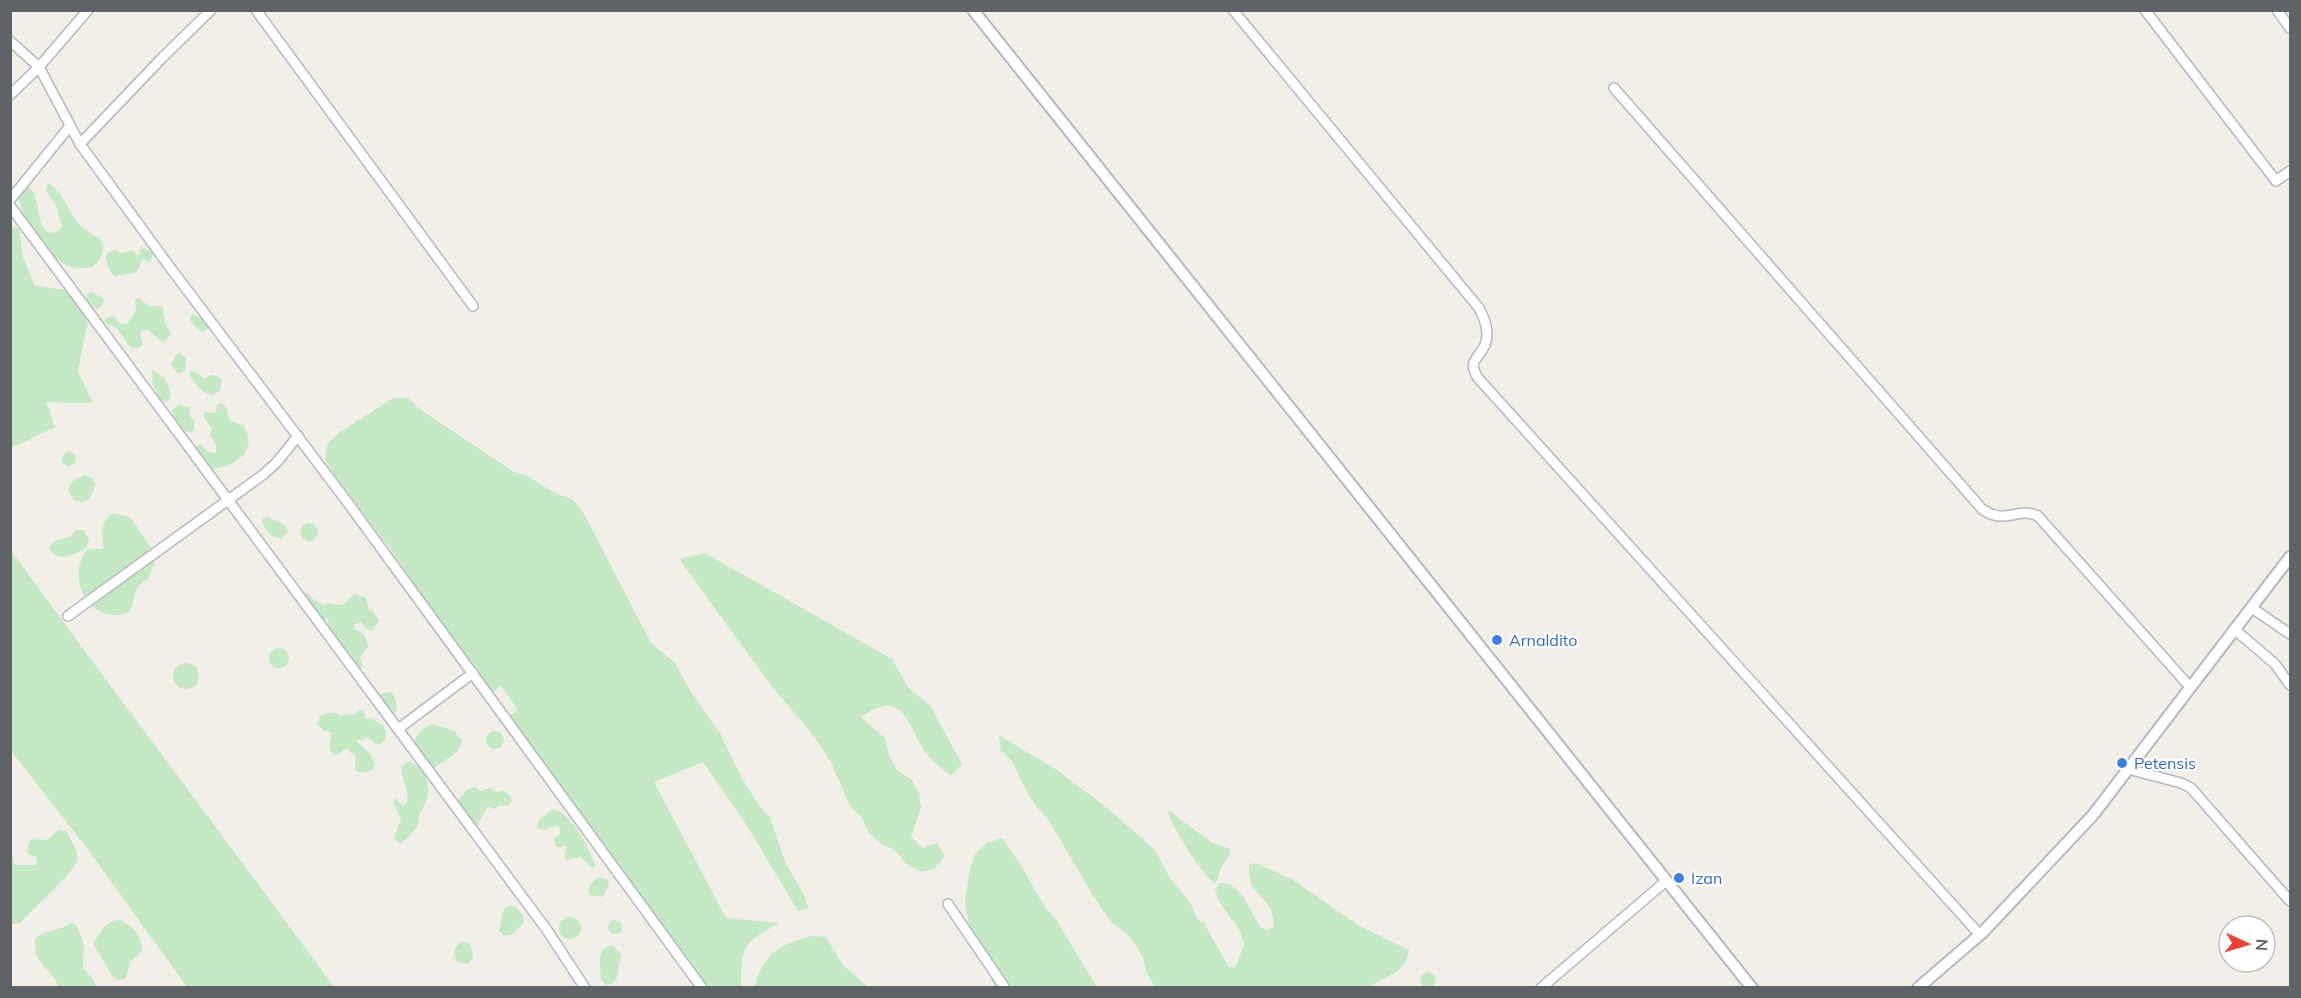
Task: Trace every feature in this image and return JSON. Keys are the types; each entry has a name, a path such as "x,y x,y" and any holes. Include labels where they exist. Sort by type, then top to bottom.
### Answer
{"street":[{"path":"10,95 39,67 88,10"},
{"path":"81,144 211,10"},
{"path":"256,10 473,306"},
{"path":"973,10 1752,987"},
{"path":"1233,10 1479,308 1485,323 1487,338 1473,362 1478,378 1980,935"},
{"path":"2145,10 2276,181 2290,171"},
{"path":"2277,10 2290,28"},
{"path":"10,41 39,67 81,144 172,270 473,673 702,987"},
{"path":"1614,88 1982,509 1992,516 2001,518 2031,513 2038,516 2190,687"},
{"path":"10,200 70,126"},
{"path":"10,206 547,930 585,987"},
{"path":"68,616 229,501 270,468 298,436"},
{"path":"1918,987 1980,935 2092,814 2290,557"},
{"path":"2252,608 2290,634"},
{"path":"2234,629 2275,664 2290,686"},
{"path":"398,729 473,673"},
{"path":"2128,769 2181,783 2191,788 2290,901"},
{"path":"1541,987 1666,881"},
{"path":"948,904 1005,987"}],"green space":[{"path":"48,183 61,196 81,226 102,240 102,255 92,267 73,268 64,263 43,245 26,222 21,209 20,197 22,187 30,187 36,198 43,227 47,232 55,233 62,227 56,205 46,191"},
{"path":"10,227 19,227 23,257 35,286 67,290 89,313 78,372 93,403 46,402 55,427 11,448"},
{"path":"143,248 154,252 150,262 141,259 140,267 135,273 115,276 112,274 105,258 107,254 114,250 121,253 133,251 139,256"},
{"path":"92,292 103,298 104,302 98,309 90,306 86,300 88,293"},
{"path":"138,298 151,307 163,307 165,323 171,334 165,342 148,331 142,330 140,333 143,344 137,349 130,347 117,328 104,321 114,316 119,323 127,324 136,311 135,299"},
{"path":"192,314 207,322 208,328 202,333 191,322"},
{"path":"179,353 186,358 185,370 178,374 171,365"},
{"path":"152,370 161,375 167,383 170,393 167,402 160,400 152,381"},
{"path":"192,371 204,379 211,375 217,376 222,381 220,390 213,395 205,392 193,380 189,373"},
{"path":"393,398 408,398 421,410 514,472 572,499 583,512 651,643 675,663 691,692 720,733 741,777 759,805 770,817 786,864 809,908 798,911 744,821 703,762 654,782 726,918 779,923 757,936 746,947 742,962 741,987 701,987 509,716 518,710 501,686 490,695 389,547 333,473 325,459 328,443 340,432"},
{"path":"221,403 227,409 229,420 244,426 248,444 244,454 235,462 211,472 192,450 202,445 208,452 216,453 216,445 210,435 212,428 203,416 205,412 216,413 217,405"},
{"path":"178,405 190,407 189,415 195,421 191,432 183,430 173,416 172,410"},
{"path":"69,452 74,454 76,459 74,464 69,466 64,464 62,459 64,454"},
{"path":"85,475 92,478 96,485 89,499 82,502 74,500 68,490 71,482"},
{"path":"112,513 127,516 133,521 151,548 154,564 148,579 142,582 136,590 129,612 116,615 103,613 85,597 80,585 79,573 81,560 88,549 104,549 102,534 104,525"},
{"path":"267,517 282,523 287,528 288,532 282,538 273,536 265,528 262,522 263,518"},
{"path":"305,523 313,523 318,528 316,539 305,541 300,536 300,528"},
{"path":"77,530 83,530 89,539 87,547 66,557 52,553 49,548 54,541 69,537"},
{"path":"10,549 334,987 187,987 87,848 11,751"},
{"path":"705,553 892,659 908,687 931,707 962,764 951,776 927,754 903,713 896,708 887,706 861,717 885,738 889,755 897,770 912,780 919,794 921,808 911,836 922,848 937,843 945,856 935,868 921,872 906,864 896,851 882,844 869,833 862,818 850,806 831,762 813,735 770,684 679,559"},
{"path":"306,593 322,605 330,603 341,605 354,594 366,598 369,609 379,621 372,631 365,628 361,622 357,623 353,629 364,635 368,647 360,657 363,665 361,668 357,669 345,649 339,644 335,633 329,629 328,618 321,621 303,596"},
{"path":"279,648 286,651 289,658 286,665 279,668 272,665 269,658 272,651"},
{"path":"186,663 195,667 199,676 195,685 186,689 177,685 173,676 177,667"},
{"path":"370,688 380,694 391,692 397,705 393,718 385,718 374,706 368,696"},
{"path":"360,710 364,711 365,718 383,725 386,732 385,741 378,745 366,737 362,740 355,740 370,754 375,763 370,771 364,773 355,770 356,755 347,748 337,755 330,751 331,732 323,730 318,724 320,716 326,713 342,716 353,715"},
{"path":"433,724 455,731 462,741 457,752 430,771 413,749 419,733"},
{"path":"495,731 501,734 504,740 501,746 495,749 489,746 486,740 489,734"},
{"path":"999,735 1054,768 1106,807 1154,849 1170,878 1191,904 1197,919 1204,923 1228,966 1235,968 1244,945 1239,929 1218,897 1215,889 1220,883 1227,884 1239,892 1260,927 1267,930 1274,927 1270,908 1250,881 1249,865 1256,863 1293,880 1358,925 1409,950 1404,964 1394,973 1369,987 1155,987 1146,972 1143,957 1135,944 1125,932 1112,923 1046,816 1035,805 1012,761 1001,751"},
{"path":"408,761 422,771 426,777 428,791 417,826 399,844 394,838 401,819 393,802 395,798 403,806 407,803 402,766"},
{"path":"474,787 481,791 489,788 496,792 504,791 512,801 509,805 498,806 495,809 488,806 475,829 456,802 467,790"},
{"path":"553,809 567,817 573,824 596,866 592,868 581,857 566,860 564,856 567,846 556,847 554,839 560,834 560,827 556,825 545,830 537,829 538,821"},
{"path":"1168,810 1211,842 1230,849 1215,883 1203,871 1188,849"},
{"path":"58,830 66,831 76,850 77,861 61,882 20,923 11,924 11,856 15,865 37,865 36,857 28,854 31,839 47,840"},
{"path":"1002,838 1097,987 994,987 987,964 971,935 965,902 970,869 975,854 987,843"},
{"path":"599,877 607,879 609,886 602,897 590,895 589,892 590,884"},
{"path":"511,905 520,912 524,922 513,934 505,936 499,931 504,909"},
{"path":"570,917 578,920 581,928 578,936 570,939 562,936 559,928 562,920"},
{"path":"120,920 136,932 141,941 142,951 130,962 126,978 119,980 112,976 93,943 110,922"},
{"path":"615,920 620,922 622,927 620,932 615,934 610,932 608,927 610,922"},
{"path":"70,923 77,926 84,945 83,969 97,987 58,987 55,979 36,954 35,939 43,933"},
{"path":"810,936 826,937 842,964 868,987 754,987 763,966 773,953 788,944"},
{"path":"462,942 470,943 473,958 468,964 457,962 454,954 456,946"},
{"path":"610,945 615,947 621,955 616,980 606,985 601,980 600,957 602,950"},
{"path":"1428,972 1434,974 1436,980 1434,986 1428,988 1422,986 1420,980 1422,974"}],"place":[{"name":"Arnaldito","path":"1497,640"},
{"name":"Petensis","path":"2122,763"},
{"name":"Izan","path":"1679,878"}]}
